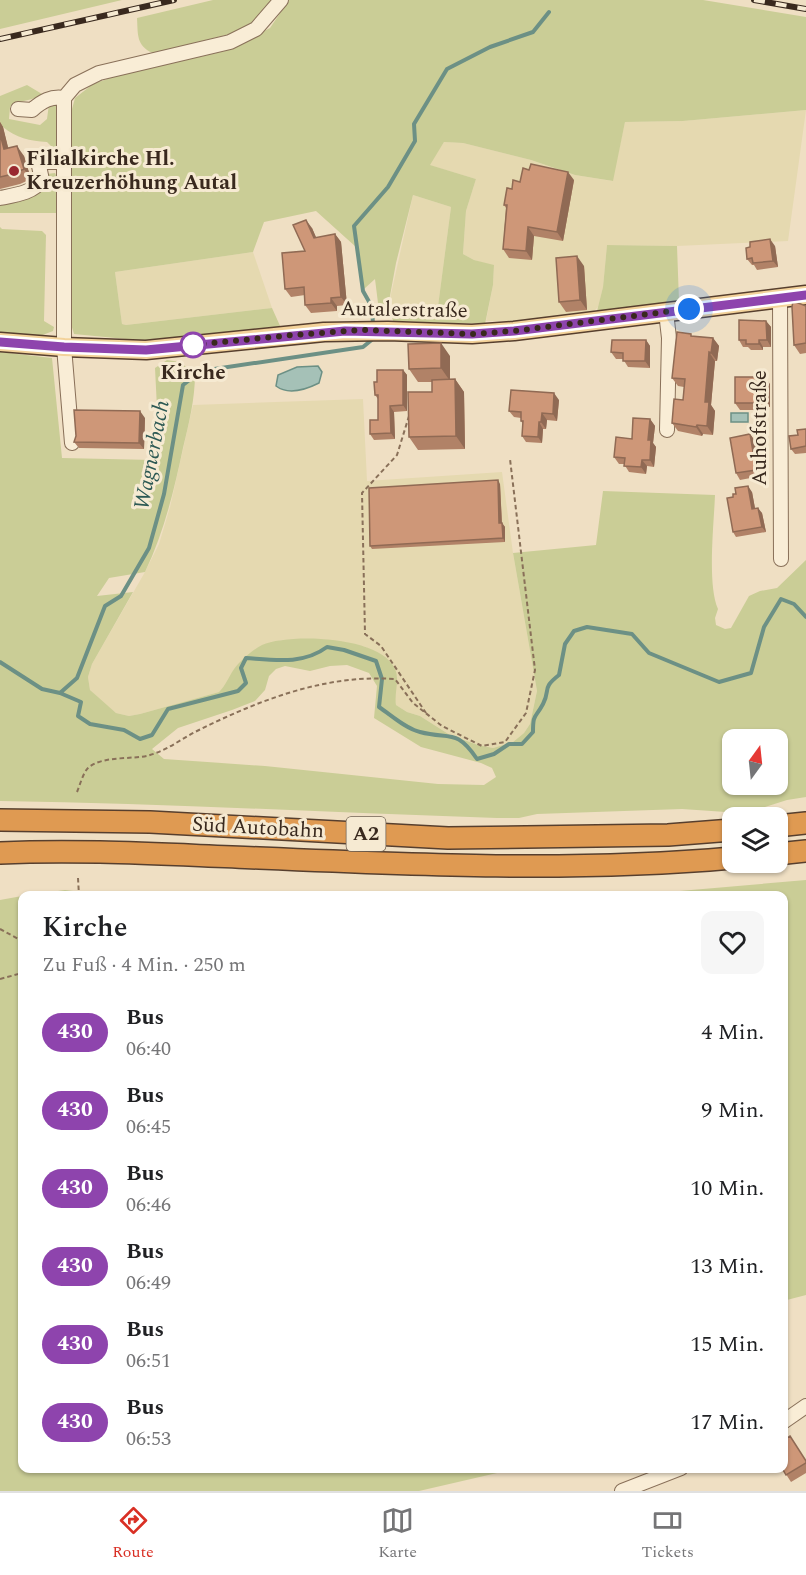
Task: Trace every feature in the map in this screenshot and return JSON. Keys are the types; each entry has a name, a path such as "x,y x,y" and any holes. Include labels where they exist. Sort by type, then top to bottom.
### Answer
{"highway":[{"name":"Süd Autobahn","path":"0,820 150,822 448,838 668,835 722,831"},
{"path":"788,825 806,823"},
{"path":"788,852 806,850"},
{"name":"Süd Autobahn","path":"0,853 149,854 442,866 668,864 722,859"}],"main road":[{"name":"Autalerstraße","path":"0,342 146,350 362,330 472,334 514,331 806,295"}],"street":[{"path":"72,443 64,347 64,98 75,85 99,73 230,42 256,29 281,0"},
{"path":"18,109 32,110 40,103 55,96 64,98"},
{"path":"0,198 32,190 42,180 39,166 45,162 63,162"},
{"name":"Auhofstraße","path":"780,298 781,559"},
{"path":"666,312 669,338 667,430"},
{"path":"788,1419 806,1406"},
{"path":"622,1491 668,1473"}],"path":[{"path":"411,410 397,455 362,494 365,634 381,646 428,715"},
{"path":"77,792 88,768 97,763 149,755 259,703 300,688 332,681 395,679 413,704 442,726 482,746 505,742 526,713 535,670 510,459"},
{"path":"78,878 79,891"},
{"path":"0,930 18,939"},
{"path":"0,979 18,973"}],"shaded area":[{"path":"806,110 788,241 677,246 607,245 603,287 598,307 592,313 522,321 486,321 494,266 463,254 466,211 476,179 429,165 444,142 463,143 531,160 575,175 612,181 625,122 683,121"},
{"path":"413,195 451,207 437,314 387,312"},
{"path":"253,252 272,308 122,324 115,272"},
{"path":"363,399 367,481 502,472 513,553 537,691 530,724 524,733 513,742 493,748 450,735 420,716 396,705 394,696 397,678 394,667 366,647 322,639 281,640 247,656 234,669 219,692 140,714 129,716 116,713 99,699 90,690 88,677 92,664 159,544 170,507 193,405"}],"green space":[{"path":"0,0 122,0 0,29"},
{"path":"213,0 272,0 259,14 256,22 238,32 153,53 143,47 138,34 137,18"},
{"path":"289,0 703,0 806,17 806,110 683,121 625,122 613,181 575,175 531,160 463,143 444,142 430,165 476,179 466,211 463,254 474,260 494,265 493,285 485,324 393,321 391,312 437,314 451,207 413,195 396,263 387,312 378,303 375,279 364,289 356,247 316,211 264,222 253,252 115,272 122,324 272,308 281,328 167,340 136,340 74,334 70,321 72,109 75,98 93,84 113,77 225,51 270,28"},
{"path":"27,85 42,94 10,107 9,119 40,125 47,119 49,104 57,103 58,148 53,148 47,142 29,140 0,127 0,96"},
{"path":"55,173 57,213 0,213 0,203 47,188 44,178 47,174"},
{"path":"0,227 2,229 42,231 46,235 44,321 54,327 53,331 40,336 0,333"},
{"path":"607,245 677,246 679,301 597,311 603,287"},
{"path":"0,352 52,358 62,458 153,460 158,428 155,368 167,360 180,362 195,374 191,411 176,480 152,557 145,572 109,578 97,596 133,592 92,664 88,677 90,690 116,713 129,716 140,714 219,692 234,669 262,645 293,639 334,640 372,650 386,658 396,673 396,705 420,716 450,735 493,748 513,742 524,733 530,724 537,691 513,553 596,545 603,491 715,495 712,570 718,609 715,618 716,625 725,629 731,628 749,596 777,588 806,560 806,797 765,807 722,807 722,812 682,809 537,814 519,818 0,801","holes":["347,665 369,673 377,686 374,718 421,747 492,768 496,777 484,785 438,784 265,766 164,759 152,749 178,728 255,701 265,690 269,676 276,669 285,666 310,671"]},
{"path":"806,880 806,1295 788,1300 788,891 679,891"},
{"path":"18,897 18,1473 497,1473 419,1491 0,1491 0,900"}],"water":[{"path":"318,366 322,372 319,383 292,391 276,386 278,375 297,367"},
{"path":"731,413 748,413 748,422 731,422"}],"building":[{"path":"0,134 4,149 17,146 24,169 0,177"},
{"path":"531,164 568,172 557,232 528,227 526,251 503,249 507,205 504,205 507,188 512,189 513,180 520,182 523,168 529,170"},
{"path":"306,220 314,238 335,234 341,297 331,298 331,303 305,305 304,287 285,289 282,253 305,251 293,225"},
{"path":"770,239 773,261 753,263 752,258 747,259 746,248 750,247 750,242"},
{"path":"577,256 580,300 559,302 556,258"},
{"path":"793,301 806,306 806,343 794,345 792,307"},
{"path":"739,320 766,321 767,340 759,340 759,344 746,344 746,340 739,340"},
{"path":"677,332 713,338 711,353 709,352 705,402 709,402 707,426 697,425 696,427 672,423 674,399 683,400 685,379 672,378"},
{"path":"612,340 646,340 645,361 623,361 623,353 611,352"},
{"path":"441,343 441,368 409,369 408,344"},
{"path":"377,370 403,370 403,405 390,406 391,433 370,434 370,420 378,420 378,395 375,395 374,382 377,382"},
{"path":"735,377 765,377 765,400 756,400 756,403 735,403"},
{"path":"455,379 456,436 409,437 408,392 432,392 432,380"},
{"path":"511,390 554,393 553,414 542,413 538,437 522,436 521,412 509,411"},
{"path":"74,410 140,411 139,443 74,442 76,436"},
{"path":"633,418 650,419 648,440 651,440 650,460 642,460 641,467 624,466 625,458 614,457 616,437 632,439"},
{"path":"806,429 806,446 791,449 789,436 798,435 797,430"},
{"path":"750,434 756,470 736,473 730,438"},
{"path":"498,480 499,523 502,523 503,538 370,546 369,488"},
{"path":"748,486 752,509 758,508 762,527 733,532 727,498 736,494 735,488"},
{"path":"790,1436 806,1463 786,1475 785,1473 788,1473 788,1437"}],"waterway":[{"name":"Wagnerbach","path":"373,325 372,307 363,291 354,226 388,187 415,141 414,124 447,69 490,47 533,32 549,12"},
{"name":"Wagnerbach","path":"60,693 77,678 105,606 121,596 149,548 164,494 183,385 201,371 363,347 374,338"},
{"path":"0,662 42,689 60,693 81,702 78,716 90,724 124,730 140,739 152,735 168,709 238,691 246,683 241,668 246,658 288,660 308,657 327,647 344,650 376,661 382,679 379,707 415,730 458,739 470,749 477,759 494,754 509,744 522,744 533,732 534,719 543,704 548,686 559,675 565,644 574,631 587,627 632,634 649,653 719,682 751,673 764,627 781,599 794,604 806,617"}],"railway":[{"path":"0,39 174,0"},
{"path":"754,0 806,9"}],"bus line":[{"name":"430","path":"0,342 146,350 232,340 362,330 472,334 558,327 806,295"}],"place":[{"name":"Filialkirche Hl. Kreuzerhöhung Autal","path":"14,171"},
{"name":"Kirche","path":"193,345"}],"route":[{"path":"193,345 362,330 472,334 514,331 689,309"}]}
